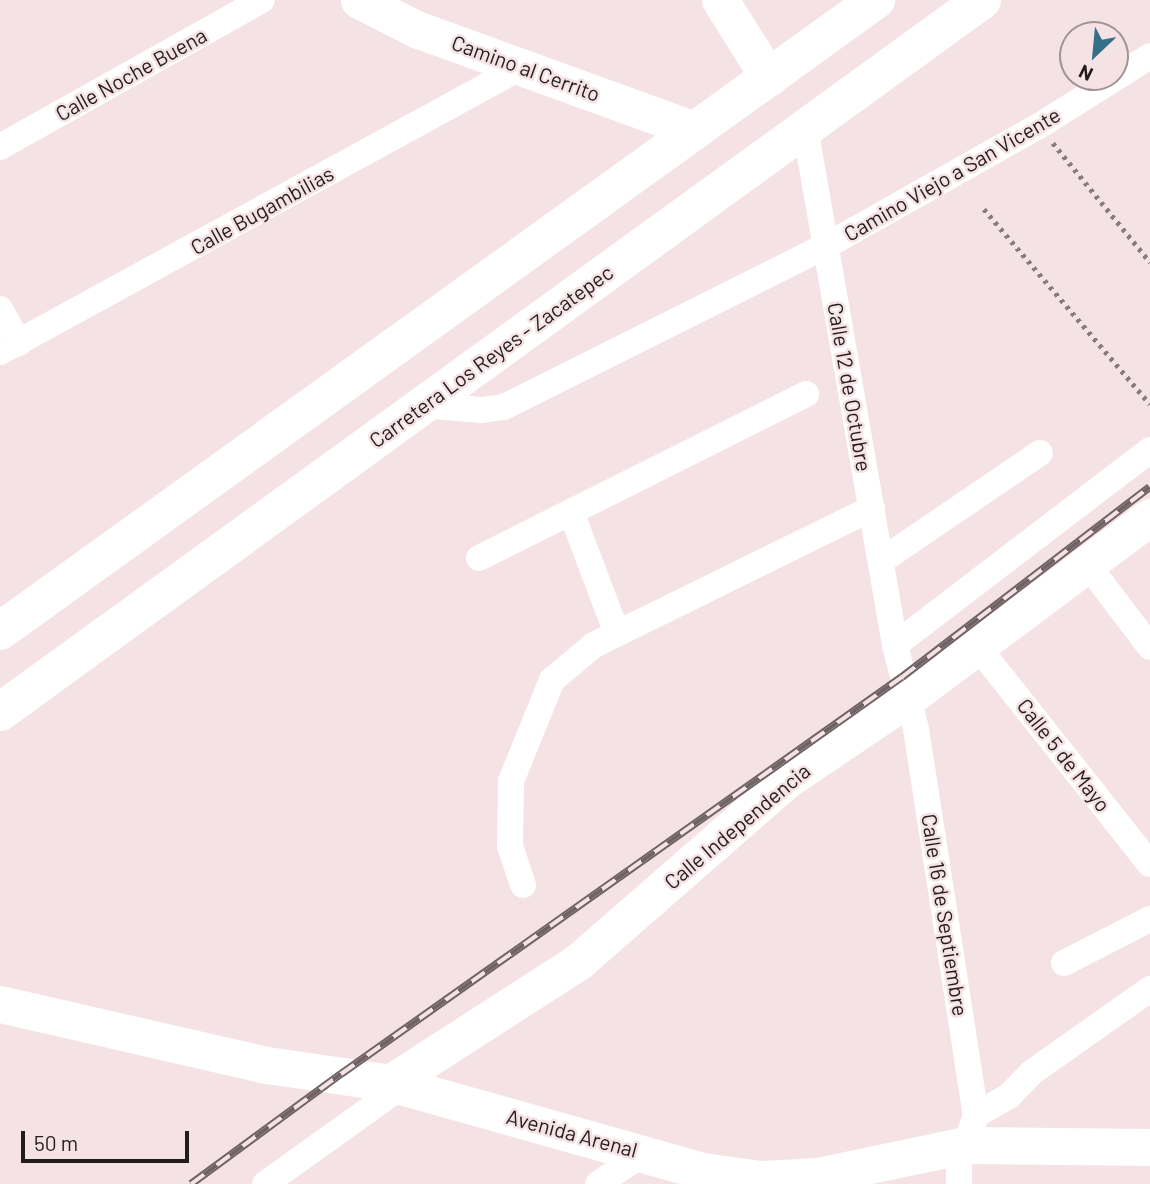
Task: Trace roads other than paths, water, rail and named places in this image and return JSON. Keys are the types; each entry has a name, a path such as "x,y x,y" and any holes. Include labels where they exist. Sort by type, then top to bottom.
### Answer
{"main road":[{"name":"Camino al Cerrito","path":"359,0 416,29 695,130"},
{"path":"720,0 769,78"},
{"path":"0,631 876,0"},
{"name":"Carretera Los Reyes - Zacatepec","path":"0,712 982,0"},
{"name":"Calle Independencia","path":"396,1085 579,961 785,781 908,698 1150,517"},
{"name":"Avenida Arenal","path":"0,1004 267,1065 396,1085 703,1171 760,1179 811,1180 971,1130 1150,1147"}],"street":[{"name":"Calle Noche Buena","path":"0,147 262,0"},
{"name":"Camino Viejo a San Vicente","path":"423,405 482,410 504,407 824,247 1039,126 1150,56"},
{"name":"Calle Bugambilias","path":"10,348 523,66"},
{"name":"Calle 12 de Octubre","path":"805,127 895,646"},
{"path":"0,309 10,348"},
{"path":"479,558 806,394"},
{"path":"895,646 1150,450"},
{"path":"881,561 1040,453"},
{"path":"523,885 510,846 511,781 552,680 594,645 872,508"},
{"path":"571,512 617,634"},
{"path":"1087,564 1150,646"},
{"name":"Calle 16 de Septiembre","path":"895,646 916,729 971,1130 959,1164 960,1184"},
{"name":"Calle 5 de Mayo","path":"977,646 1150,864"},
{"path":"1064,963 1150,919"},
{"path":"971,1130 1031,1073 1150,989"},
{"path":"265,1184 396,1085"},
{"path":"598,1184 644,1153"}],"railway":[{"path":"191,1184 341,1074 902,677 1150,487"}]}
